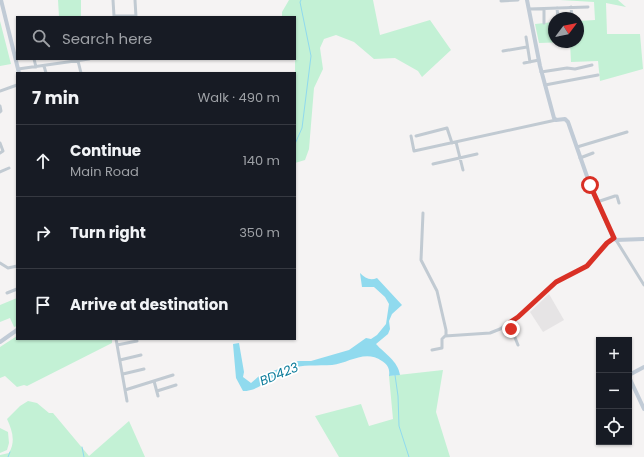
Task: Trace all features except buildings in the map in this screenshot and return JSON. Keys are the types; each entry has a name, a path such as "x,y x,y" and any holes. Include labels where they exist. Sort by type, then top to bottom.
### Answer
{"street":[{"path":"1,0 18,71 84,60"},
{"path":"112,16 113,0"},
{"path":"135,0 136,16"},
{"path":"501,1 518,0"},
{"path":"527,0 541,72 554,118 556,120"},
{"path":"529,10 588,7"},
{"path":"557,8 557,12"},
{"path":"571,8 571,12"},
{"path":"544,9 544,23"},
{"path":"526,37 530,62"},
{"path":"503,51 527,47"},
{"path":"34,60 36,67"},
{"path":"524,63 539,60"},
{"path":"78,61 81,72"},
{"path":"541,72 567,68 575,69 592,65"},
{"path":"44,66 46,72"},
{"path":"545,85 598,75"},
{"path":"0,91 16,85"},
{"path":"0,106 2,111 0,112"},
{"path":"411,136 414,151 556,120 566,120 597,202 615,239 644,285"},
{"path":"416,136 447,128 452,143"},
{"path":"577,147 627,132"},
{"path":"456,142 463,170"},
{"path":"0,143 3,151 0,153"},
{"path":"580,158 593,153"},
{"path":"433,164 477,154"},
{"path":"0,172 9,168"},
{"path":"597,202 615,196 617,196 619,202"},
{"path":"424,213 421,260 437,291 446,336"},
{"path":"432,350 442,348 442,339 446,336 490,333 500,329 518,317 556,282 587,266 607,243 615,239 644,239"},
{"path":"0,263 8,268 16,266"},
{"path":"7,293 16,289"},
{"path":"509,323 518,345"},
{"path":"0,342 16,331"},
{"path":"116,340 127,401"},
{"path":"117,345 138,341"},
{"path":"120,360 141,355"},
{"path":"632,374 644,367"},
{"path":"123,374 144,369"},
{"path":"125,390 173,375"},
{"path":"154,381 158,396"},
{"path":"632,382 644,408"},
{"path":"157,391 176,385"}],"shaded area":[{"path":"549,294 564,320 543,332 530,312"}],"green space":[{"path":"58,0 81,0 81,16 59,16"},
{"path":"289,0 373,0 380,35 430,20 451,50 422,77 418,71 395,58 374,59 354,42 336,35 324,39 320,48 323,69 314,88 309,149 305,160 296,163 296,16 282,16 282,12"},
{"path":"560,0 618,0 626,7 606,3 607,34 640,34 643,69 600,81 598,61 571,62 570,48 584,48 584,21 595,20 594,2"},
{"path":"0,21 11,64 0,66"},
{"path":"548,23 548,43 539,43 535,24"},
{"path":"16,298 16,326 14,327 10,318 0,322 0,305"},
{"path":"16,337 16,340 112,340 112,343 27,386 24,385 17,387 5,376 0,378 0,347"},
{"path":"443,370 436,412 450,457 339,457 315,416 361,404 369,426 393,419 389,376"},
{"path":"28,401 37,403 49,413 53,413 89,456 129,421 145,457 0,457 0,455 9,453 13,440 12,431 7,419 20,406"},
{"path":"0,428 8,432 9,443 7,450 0,453"}],"water":[{"path":"360,273 368,278 377,278 402,305 392,314 389,321 390,329 388,334 376,344 391,358 397,366 400,375 389,376 389,369 384,363 376,358 363,356 332,365 294,367 261,386 243,391 236,378 233,344 239,343 244,372 243,377 251,383 259,376 298,361 311,361 349,350 366,338 371,339 377,335 386,324 389,304 385,297 374,287 362,287"}],"waterway":[{"name":"BD423","path":"296,142 302,128 311,56 300,2 301,0"},
{"name":"BD423","path":"395,375 398,396 399,426 409,457"},
{"path":"82,447 84,457"},
{"path":"8,457 10,452"}],"route":[{"path":"511,329 509,323 518,317 556,282 587,266 603,247 614,238 590,185"}]}
